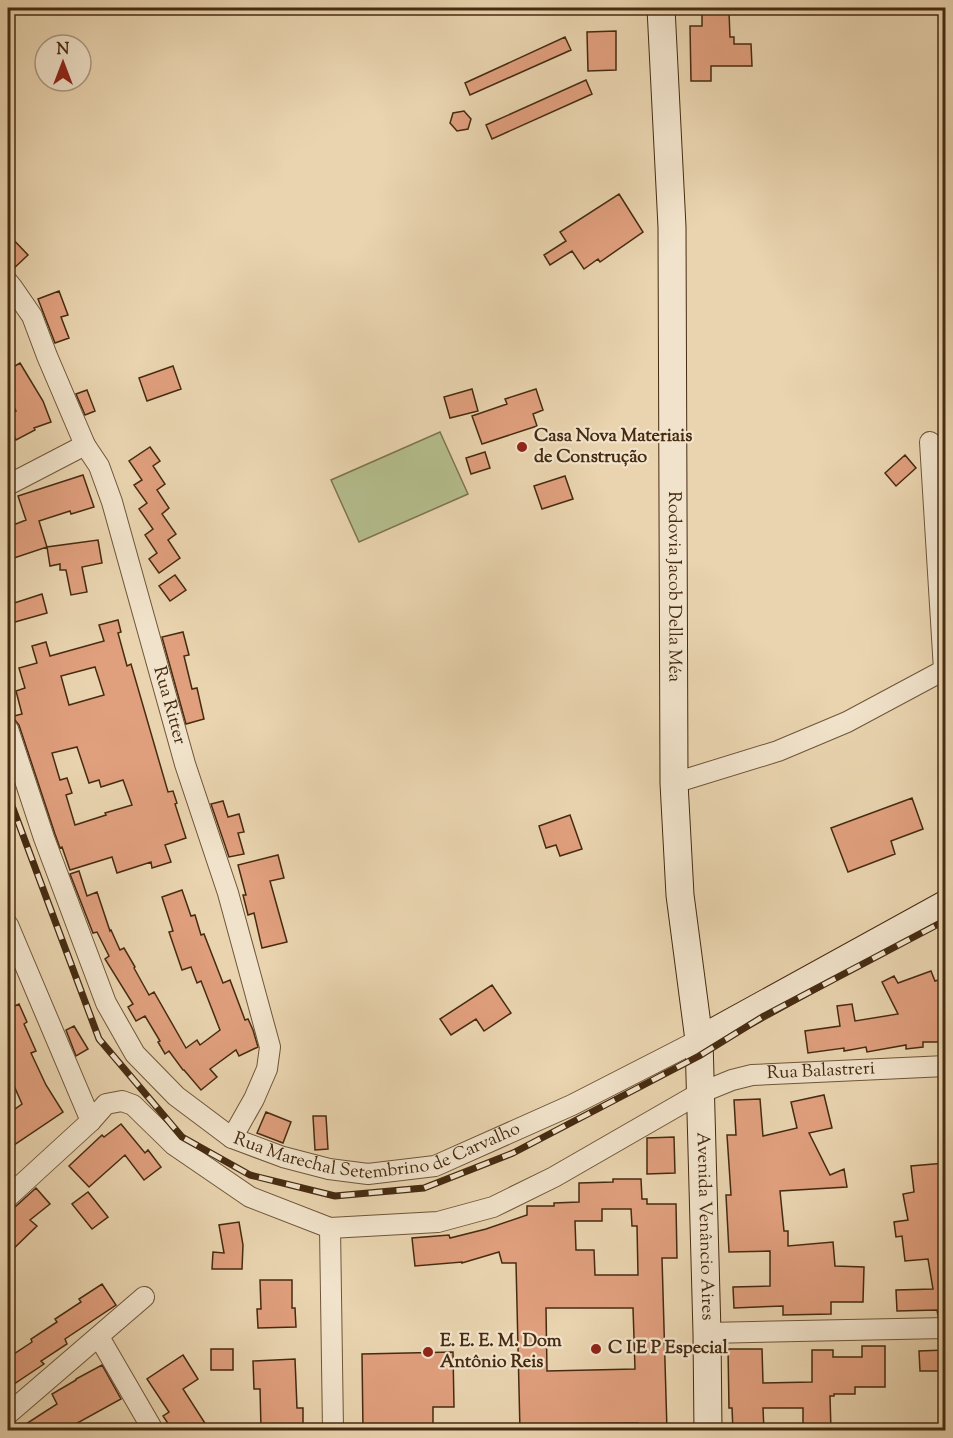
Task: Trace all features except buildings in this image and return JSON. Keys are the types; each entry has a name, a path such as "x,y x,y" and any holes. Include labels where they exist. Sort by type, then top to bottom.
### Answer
{"street":[{"name":"Rodovia Jacob Della Méa","path":"661,8 672,227 674,783 680,895 699,1040 700,1094"},
{"name":"Rua Ritter","path":"8,282 32,316 85,445 99,466 112,502 185,764 228,893 270,1047 267,1069 232,1138"},
{"path":"674,783 778,751 847,722 945,672 930,442"},
{"path":"8,485 85,445"},
{"name":"Rua Marechal Setembrino de Carvalho","path":"8,729 44,838 106,1003 135,1054 176,1096 232,1138 283,1157 329,1170 368,1174 435,1166 572,1105 699,1040 945,904"},
{"path":"8,925 91,1121"},
{"name":"Rua Balastreri","path":"700,1094 732,1080 752,1075 945,1066"},
{"path":"8,1197 91,1121 106,1104 122,1101 133,1105 174,1145 250,1197 330,1228 438,1222 493,1207 554,1177 700,1094"},
{"name":"Avenida Venâncio Aires","path":"700,1094 708,1431"},
{"path":"330,1228 333,1431"},
{"path":"8,1414 144,1298"},
{"path":"707,1333 945,1328"},
{"path":"99,1336 153,1431"}],"green space":[{"path":"440,432 468,494 359,542 331,480"}],"railway":[{"path":"8,795 99,1039 182,1137 250,1175 335,1196 424,1188 513,1153 699,1056 764,1016 946,920"}],"place":[{"name":"Casa Nova Materiais de Construção","path":"522,447"},
{"name":"C I E P Especial","path":"596,1349"},
{"name":"E. E. E. M. Dom Antônio Reis","path":"428,1352"}]}
